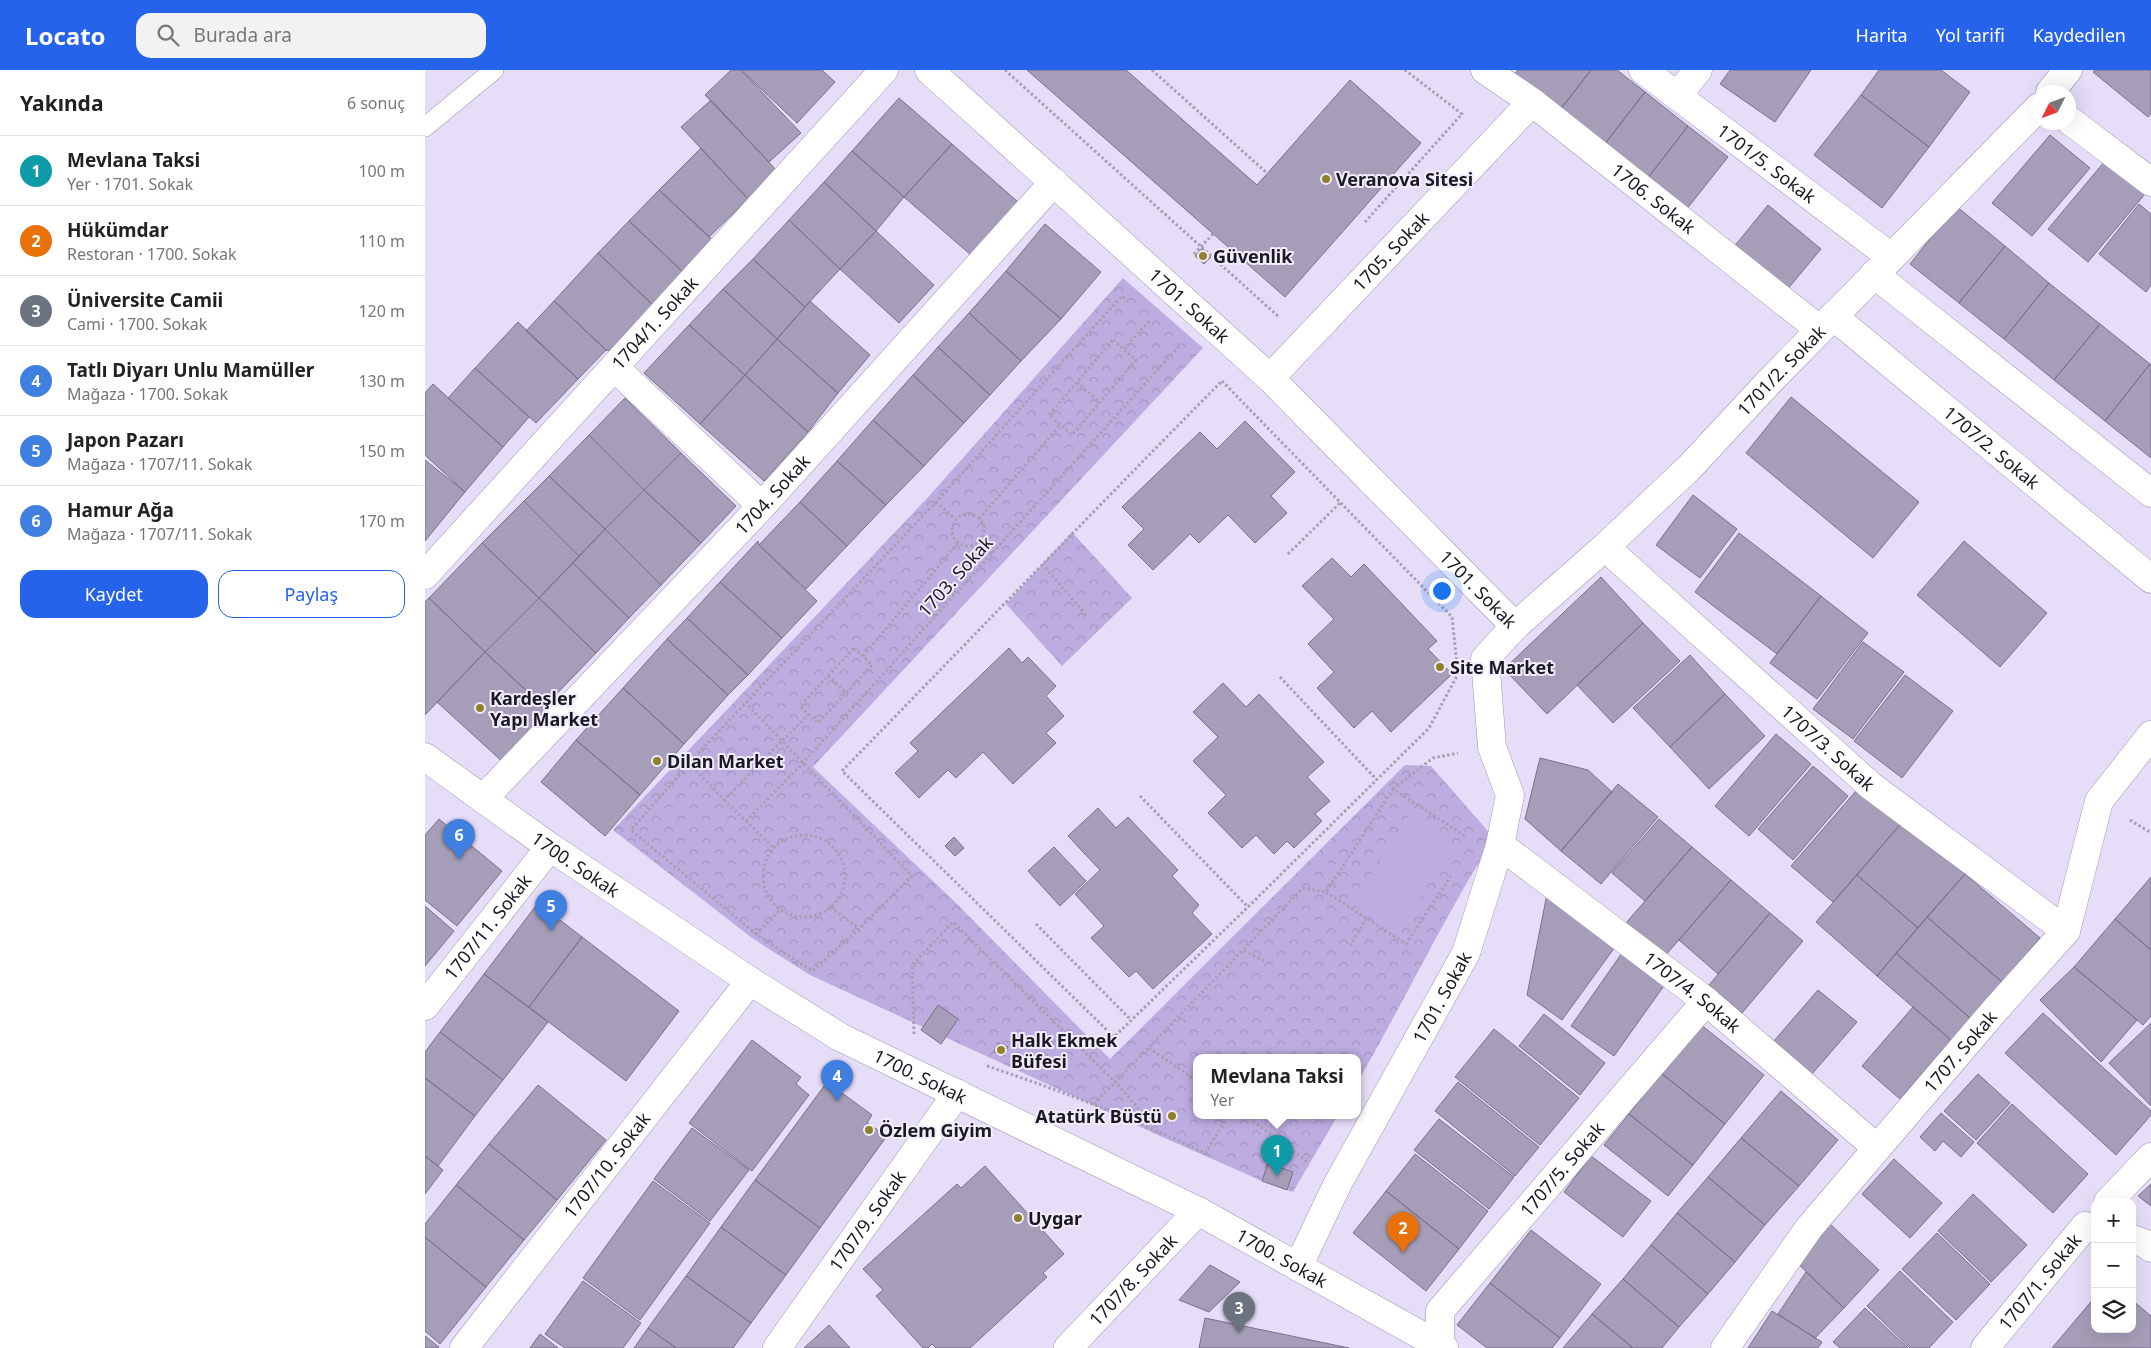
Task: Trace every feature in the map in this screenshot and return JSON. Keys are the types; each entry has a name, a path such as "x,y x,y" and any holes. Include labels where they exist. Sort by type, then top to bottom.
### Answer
{"street":[{"name":"1704/1. Sokak","path":"425,576 884,70"},
{"name":"1701. Sokak","path":"929,70 1271,378 1515,626 1485,659 1492,747 1510,795 1500,845 1466,953 1337,1185 1298,1267"},
{"name":"1706. Sokak","path":"1485,70 1532,102 1826,323"},
{"name":"1701/5. Sokak","path":"1643,70 1883,266"},
{"path":"1677,96 1698,70"},
{"path":"2056,85 2068,70"},
{"name":"1705. Sokak","path":"1271,378 1532,102"},
{"name":"1701/2. Sokak","path":"1515,626 1605,547 1689,468 1826,323 2031,114"},
{"path":"2076,125 2151,182"},
{"name":"1704. Sokak","path":"483,799 762,506 1054,182"},
{"path":"1883,266 2151,493"},
{"name":"1707/2. Sokak","path":"1826,323 2151,579"},
{"path":"614,367 762,506"},
{"name":"1707/3. Sokak","path":"1605,547 1871,786 2066,931"},
{"name":"1707. Sokak","path":"1725,1348 1809,1228 1996,1009 2066,931 2099,801 2151,735"},
{"name":"1700. Sokak","path":"425,757 550,847 750,981 839,1037 1198,1211 1442,1347"},
{"name":"1707/4. Sokak","path":"1500,845 1706,1001 1877,1148"},
{"name":"1707/11. Sokak","path":"425,1006 550,847"},
{"name":"1707/10. Sokak","path":"464,1348 750,981"},
{"name":"1707/5. Sokak","path":"1442,1347 1440,1311 1706,1001"},
{"name":"1707/9. Sokak","path":"777,1348 957,1093"},
{"path":"2112,1198 2151,1157"},
{"name":"1707/8. Sokak","path":"1068,1348 1198,1211"},
{"name":"1707/1. Sokak","path":"1985,1348 2091,1224"},
{"path":"2136,1241 2147,1244 2151,1248"}],"lane":[{"path":"425,127 494,70"}],"path":[{"path":"1005,70 1280,317"},
{"path":"1152,70 1268,174"},
{"path":"1365,223 1462,114 1405,70"},
{"path":"1194,254 1213,234"},
{"path":"746,703 912,876 859,929 812,972 756,934 631,830 689,763 936,502 1122,296"},
{"path":"1124,349 1150,320"},
{"path":"1113,340 1124,349 1136,360 1072,435 1049,415 1113,340"},
{"name":"1703. Sokak","path":"745,821 803,763 1180,346"},
{"path":"1222,380 1452,617 1456,640 1458,674 1429,728 1249,907 1114,1037 842,771 1042,564 1222,380"},
{"path":"1077,382 1099,403"},
{"path":"979,519 1061,425"},
{"path":"936,502 956,520"},
{"path":"1288,554 1340,503"},
{"path":"964,515 974,516 979,519 983,528 979,542 966,546 958,543 952,530 956,520 964,515"},
{"path":"979,542 993,555"},
{"path":"863,656 958,543"},
{"path":"1042,564 1087,616"},
{"path":"854,648 872,665 818,723 800,706 828,676 854,648"},
{"path":"828,676 846,693"},
{"path":"1280,677 1377,780"},
{"path":"724,800 809,714"},
{"path":"1326,892 1393,789 1433,758 1492,747"},
{"path":"689,763 774,848"},
{"path":"1393,789 1473,842 1500,845"},
{"path":"1140,796 1249,907"},
{"path":"797,835 823,839 833,847 841,858 845,871 845,884 840,897 831,907 807,918 793,916 780,910 771,902 765,891 763,868 767,857 774,848 784,840 797,835"},
{"path":"1094,1104 1303,888 1326,892 1406,944 1452,873"},
{"path":"831,907 859,929"},
{"path":"756,934 780,910"},
{"path":"1350,946 1366,919"},
{"path":"915,1042 912,965 953,922 1116,1083 1158,1130"},
{"path":"1035,924 1131,1020"},
{"path":"1243,951 1265,961"},
{"path":"1149,1048 1193,1078"},
{"path":"1267,1054 1271,1048"},
{"path":"980,1064 1094,1104 1158,1130 1205,1152 1226,1119"},
{"path":"1250,1119 1337,1185"}],"green space":[{"path":"1123,278 1203,348 813,767 955,902 1110,1059 1405,765 1431,766 1494,838 1458,898 1361,1076 1361,1054 1193,1054 1193,1119 1336,1119 1293,1192 1262,1181 1160,1136 810,975 752,938 613,830 930,495"},
{"path":"1072,532 1132,598 1062,666 1006,604"},
{"path":"1410,815 1454,843 1397,932 1353,904"}],"building":[{"path":"731,70 741,70 801,133 769,162 705,95"},
{"path":"741,70 822,70 835,82 797,123"},
{"name":"Veranova Sitesi","path":"1027,70 1126,70 1257,185 1350,80 1421,143 1285,297"},
{"path":"1518,70 1591,70 1560,110 1514,75"},
{"path":"1591,70 1617,70 1645,92 1604,145 1560,110"},
{"path":"1730,70 1811,70 1775,122 1720,84"},
{"path":"1879,70 1941,70 1970,92 1929,147 1861,95"},
{"path":"2095,70 2151,70 2151,113 2148,117 2093,72"},
{"path":"1645,92 1688,126 1647,179 1604,145"},
{"path":"1861,95 1929,147 1882,208 1814,155"},
{"path":"899,98 952,144 904,197 852,151"},
{"path":"711,100 777,171 748,199 681,127"},
{"path":"1688,126 1728,157 1686,210 1647,179"},
{"path":"2050,135 2090,168 2032,236 1992,203"},
{"path":"952,144 1018,202 971,255 904,197"},
{"path":"701,148 748,199 709,237 659,190"},
{"path":"852,151 904,197 876,231 824,182"},
{"path":"2105,161 2145,194 2088,262 2048,229"},
{"path":"824,182 876,231 840,269 789,220"},
{"path":"659,190 714,241 684,273 629,221"},
{"path":"2139,204 2151,214 2151,285 2146,292 2099,254"},
{"path":"1768,205 1821,249 1786,291 1733,248"},
{"path":"1956,206 2005,246 1959,303 1910,264"},
{"path":"789,220 840,269 805,307 753,259"},
{"path":"629,221 684,273 654,306 598,253"},
{"path":"1045,224 1101,272 1061,319 1006,271"},
{"path":"876,231 934,285 899,323 840,269"},
{"path":"2005,246 2049,283 2004,339 1959,303"},
{"name":"Güvenlik","path":"1202,248 1211,257 1204,264 1195,256"},
{"path":"598,253 654,306 611,351 606,350 554,301"},
{"path":"753,259 805,307 777,339 723,289"},
{"path":"1006,271 1061,319 1021,361 969,313"},
{"path":"2049,283 2100,324 2054,380 2004,339"},
{"path":"723,289 777,339 745,375 689,325"},
{"path":"554,301 606,350 578,379 526,331"},
{"path":"810,301 870,355 838,393 777,339"},
{"path":"969,313 1021,361 990,395 938,347"},
{"path":"518,322 578,379 536,423 475,368"},
{"path":"2100,324 2150,364 2105,421 2054,380"},
{"path":"689,325 745,375 700,424 644,373"},
{"path":"777,339 838,393 808,432 745,375"},
{"path":"938,347 990,395 964,423 913,375"},
{"path":"2151,365 2151,458 2105,421"},
{"path":"475,368 529,417 503,447 448,398"},
{"path":"745,375 808,432 764,481 700,424"},
{"path":"913,375 964,423 924,466 873,420"},
{"path":"433,384 503,447 465,492 425,455 425,393"},
{"path":"1791,397 1919,502 1873,558 1746,453"},
{"path":"625,398 681,453 644,490 589,435"},
{"path":"873,420 924,466 886,505 837,461"},
{"path":"1245,421 1295,472 1271,496 1287,513 1255,543 1228,515 1199,543 1190,534 1153,570 1128,545 1144,529 1122,507 1200,432 1217,449"},
{"path":"589,435 644,490 605,529 549,476"},
{"path":"681,453 736,506 701,543 644,490"},
{"path":"425,460 465,492 425,541"},
{"path":"837,461 886,505 847,546 800,502"},
{"path":"549,476 605,529 579,556 524,501"},
{"path":"644,490 701,543 661,585 605,529"},
{"path":"1693,495 1737,529 1700,578 1656,545"},
{"path":"524,501 579,556 539,598 482,543"},
{"path":"800,502 847,546 806,589 759,545"},
{"path":"605,529 661,585 629,618 573,563"},
{"path":"1739,533 1821,596 1777,654 1695,592"},
{"path":"758,541 759,545 817,601 782,638 720,582"},
{"path":"1964,541 2047,613 2000,667 1917,595"},
{"path":"482,543 539,598 485,652 429,598"},
{"path":"1332,558 1351,577 1364,564 1437,641 1428,649 1452,674 1391,732 1372,711 1354,728 1317,688 1334,672 1308,644 1334,619 1302,586"},
{"path":"573,563 629,618 596,653 539,598"},
{"path":"1601,577 1643,623 1547,714 1504,669"},
{"path":"720,582 782,638 748,675 687,618"},
{"path":"1821,596 1868,633 1817,699 1770,663"},
{"path":"429,598 485,652 425,715 425,602"},
{"path":"539,598 596,653 544,707 485,652"},
{"path":"687,618 748,675 728,695 667,639"},
{"path":"1643,623 1680,661 1613,723 1577,685"},
{"path":"667,639 728,695 684,744 623,688"},
{"path":"1863,642 1904,672 1853,739 1813,709"},
{"path":"1009,648 1022,663 1028,657 1056,686 1046,696 1064,716 1046,733 1056,743 1013,784 983,752 956,778 948,770 919,798 895,773 918,751 910,743"},
{"path":"485,652 551,714 505,764 437,702"},
{"path":"1690,655 1725,694 1670,747 1633,708"},
{"path":"1905,675 1953,711 1902,778 1854,741"},
{"path":"1223,683 1246,707 1259,694 1324,762 1307,777 1330,801 1315,814 1322,821 1294,848 1287,841 1274,854 1256,835 1242,848 1208,813 1226,795 1193,761 1218,737 1193,712"},
{"path":"623,688 684,744 640,795 576,740"},
{"path":"1725,694 1765,736 1709,789 1670,747"},
{"path":"1776,734 1811,764 1749,836 1715,806"},
{"path":"576,740 640,795 605,836 541,782"},
{"path":"1540,758 1588,770 1612,792 1561,851 1525,819"},
{"path":"1813,766 1848,796 1793,860 1758,829"},
{"path":"1618,784 1658,817 1601,884 1561,851"},
{"path":"1862,784 1904,820 1833,902 1791,866"},
{"path":"1098,808 1116,828 1128,817 1178,870 1172,876 1199,905 1192,913 1212,934 1153,989 1136,971 1129,977 1091,938 1104,926 1075,894 1100,870 1068,836"},
{"path":"439,819 502,871 457,926 425,900 425,835"},
{"path":"1659,819 1692,847 1645,901 1612,873"},
{"path":"1904,820 1965,874 1918,928 1857,875"},
{"path":"954,837 964,848 955,856 945,846"},
{"path":"1054,847 1086,881 1060,906 1028,871"},
{"path":"1692,847 1731,880 1664,957 1625,924"},
{"path":"1965,874 2040,938 2002,982 1927,917"},
{"path":"1857,875 1918,928 1877,976 1816,922"},
{"path":"2151,877 2151,950 2115,919"},
{"path":"1731,880 1770,913 1718,974 1679,940"},
{"path":"1547,894 1615,947 1562,1020 1527,995"},
{"path":"538,903 582,937 529,1007 484,974"},
{"path":"425,906 454,931 425,966"},
{"path":"1770,913 1803,941 1742,1013 1709,985"},
{"path":"1927,917 2002,982 1971,1019 1896,953"},
{"path":"2115,919 2151,950 2151,1016 2143,1025 2074,967"},
{"path":"582,937 679,1011 626,1081 529,1007"},
{"path":"1622,953 1666,983 1614,1056 1571,1026"},
{"path":"1896,953 1971,1019 1951,1040 1877,976"},
{"path":"2074,967 2137,1020 2101,1062 2040,1000"},
{"path":"484,974 548,1022 503,1080 440,1032"},
{"path":"1818,990 1857,1022 1805,1082 1767,1049"},
{"path":"938,1005 958,1019 941,1044 921,1030"},
{"path":"1913,1007 1951,1040 1900,1099 1862,1066"},
{"path":"2043,1013 2151,1111 2151,1115 2116,1155 2005,1053"},
{"path":"1544,1014 1605,1063 1580,1095 1519,1046"},
{"path":"2151,1023 2151,1106 2109,1063"},
{"path":"1700,1024 1764,1075 1725,1124 1661,1073"},
{"path":"1494,1029 1579,1098 1540,1145 1455,1077"},
{"path":"440,1032 503,1080 475,1116 425,1078 425,1052"},
{"path":"752,1040 801,1077 796,1084 809,1095 752,1171 689,1123"},
{"name":"Halk Ekmek Büfesi","path":"998,1043 1008,1047 1004,1056 994,1052"},
{"path":"1661,1073 1725,1124 1693,1165 1629,1114"},
{"path":"1978,1074 2010,1103 1976,1140 1944,1111"},
{"path":"425,1078 475,1116 438,1166 425,1156"},
{"path":"827,1082 872,1115 867,1123 887,1136 820,1228 755,1180"},
{"path":"1458,1082 1539,1147 1515,1176 1435,1111"},
{"path":"538,1085 606,1140 557,1200 489,1144"},
{"path":"1781,1091 1838,1140 1799,1186 1741,1138"},
{"path":"2012,1104 2088,1174 2053,1213 1977,1143"},
{"path":"1941,1113 1974,1142 1961,1157 1943,1141 1935,1151 1920,1137"},
{"path":"1629,1114 1693,1165 1668,1196 1604,1145"},
{"path":"1439,1119 1514,1177 1489,1209 1414,1150"},
{"path":"692,1128 749,1170 710,1221 654,1179"},
{"path":"1741,1138 1799,1186 1765,1225 1708,1177"},
{"path":"489,1144 557,1200 524,1240 456,1185"},
{"path":"1415,1154 1488,1211 1459,1249 1386,1191"},
{"path":"425,1156 443,1170 425,1194"},
{"path":"1591,1156 1651,1201 1623,1237 1564,1192"},
{"path":"1894,1159 1942,1203 1910,1238 1862,1194"},
{"path":"1268,1163 1293,1172 1287,1190 1262,1181"},
{"path":"985,1166 1064,1254 1043,1273 1047,1277 970,1348 936,1348 932,1344 928,1348 923,1348 876,1296 883,1290 863,1269 957,1184 961,1188"},
{"path":"1708,1177 1765,1225 1735,1262 1677,1213"},
{"path":"755,1180 820,1228 786,1275 721,1227"},
{"path":"653,1181 710,1223 640,1320 583,1278"},
{"path":"2151,1184 2151,1206 2138,1196"},
{"path":"456,1185 524,1240 486,1287 425,1237 425,1224"},
{"path":"1386,1191 1459,1249 1426,1291 1353,1233"},
{"path":"1973,1194 2027,1245 1991,1282 1938,1231"},
{"path":"1677,1213 1735,1262 1708,1294 1651,1245"},
{"path":"1828,1222 1879,1270 1844,1308 1793,1259"},
{"path":"721,1227 786,1275 751,1323 686,1276"},
{"path":"1531,1230 1601,1284 1560,1338 1490,1283"},
{"path":"1937,1233 1990,1284 1956,1320 1902,1269"},
{"path":"425,1237 486,1287 440,1344 425,1331"},
{"path":"1651,1245 1708,1294 1679,1327 1623,1279"},
{"path":"1210,1265 1240,1282 1209,1312 1179,1300"},
{"path":"1900,1271 1953,1322 1929,1348 1910,1348 1867,1306"},
{"path":"1806,1272 1844,1308 1815,1338 1778,1314"},
{"path":"686,1276 751,1323 733,1348 676,1348 648,1328"},
{"path":"1623,1279 1679,1327 1662,1348 1633,1348 1592,1314"},
{"path":"583,1281 641,1323 623,1348 565,1348 545,1334"},
{"path":"1490,1283 1560,1338 1552,1348 1487,1348 1457,1325"},
{"path":"2091,1302 2091,1333 2136,1333 2136,1303 2151,1316 2151,1348 2052,1348"},
{"path":"1865,1308 1908,1348 1840,1348 1833,1342"},
{"path":"1772,1311 1822,1342 1818,1348 1748,1348"},
{"path":"1592,1314 1633,1348 1563,1348"},
{"path":"1205,1318 1349,1348 1199,1348"},
{"path":"829,1325 850,1348 804,1348"},
{"path":"648,1328 676,1348 634,1348"},
{"path":"540,1334 558,1348 530,1348"},
{"path":"425,1336 439,1347 425,1348"}],"place":[{"name":"Veranova Sitesi","path":"1326,179"},
{"name":"Güvenlik","path":"1203,256"},
{"name":"Site Market","path":"1440,667"},
{"name":"Kardeşler Yapı Market","path":"480,708"},
{"name":"Dilan Market","path":"657,761"},
{"name":"Hamur Ağa","path":"459,860"},
{"name":"Japon Pazarı","path":"551,931"},
{"name":"Halk Ekmek Büfesi","path":"1001,1050"},
{"name":"Tatlı Diyarı Unlu Mamüller","path":"837,1101"},
{"name":"Atatürk Büstü","path":"1172,1116"},
{"name":"Özlem Giyim","path":"869,1130"},
{"name":"Mevlana Taksi","path":"1277,1176"},
{"name":"Uygar","path":"1018,1218"},
{"name":"Hükümdar","path":"1403,1253"},
{"name":"Üniversite Camii","path":"1239,1333"}]}
